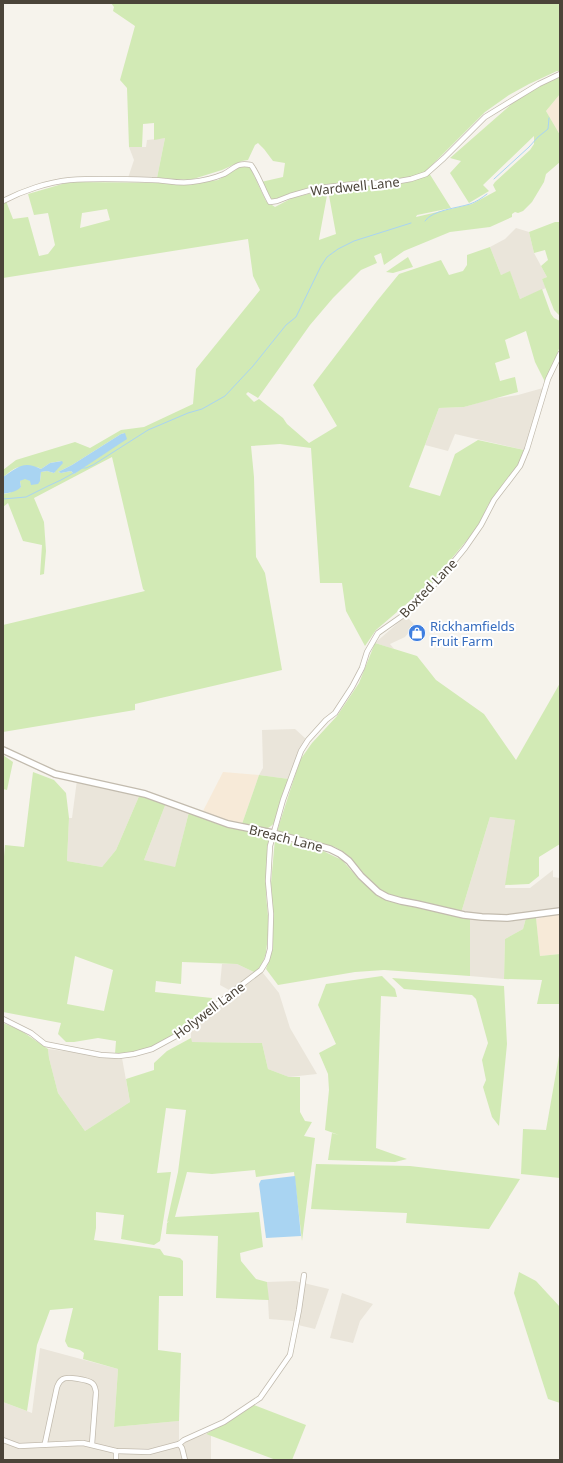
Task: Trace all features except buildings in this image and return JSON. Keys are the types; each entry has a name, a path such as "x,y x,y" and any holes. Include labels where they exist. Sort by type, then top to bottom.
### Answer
{"street":[{"name":"Wardwell Lane","path":"3,201 17,193 56,182 70,180 151,180 191,182 224,174 243,163 251,165 257,173 262,190 270,202 278,201 318,188 411,179 426,174 485,117 539,84 560,74"},
{"name":"Boxted Lane","path":"273,833 283,800 301,751 308,740 326,720 335,713 352,687 378,633 409,611 437,582 465,548 481,525 494,500 520,466 527,449 548,379 560,354"},
{"name":"Breach Lane","path":"3,750 56,774 145,794 207,818 273,833 323,847 340,854 349,861 361,876 378,892 401,902 417,904 464,915 482,917 506,918 560,910"},
{"name":"Holywell Lane","path":"3,1019 31,1033 45,1044 101,1055 119,1056 152,1049 187,1030 230,993 257,974 267,960 270,949 271,929 268,881 270,846 273,833"},
{"path":"3,1440 19,1446 45,1444 92,1444 116,1450 149,1452 179,1444 184,1440 224,1422 260,1398 290,1355 304,1275"},
{"path":"45,1444 57,1387 62,1379 69,1378 90,1381 95,1387 96,1392 92,1444"},
{"path":"179,1444 182,1448 184,1460"},
{"path":"116,1450 116,1460"}],"shaded area":[{"path":"560,94 560,135 546,111"},
{"path":"165,138 157,178 128,178 134,160 129,147 146,147 147,140"},
{"path":"516,228 529,232 534,253 547,277 542,279 546,288 520,299 510,272 501,275 490,247 505,239"},
{"path":"543,388 524,450 455,434 448,451 425,445 439,408 464,407 491,399 518,395"},
{"path":"406,616 413,623 416,629 412,634 409,632 405,637 390,644 394,649 375,643"},
{"path":"295,729 306,739 289,779 259,775 263,768 262,730"},
{"path":"223,772 259,775 242,824 216,819 202,813"},
{"path":"77,780 140,794 116,850 102,867 67,861 69,818 72,818"},
{"path":"166,803 189,812 175,868 144,860"},
{"path":"490,817 515,820 505,888 530,888 553,870 553,877 560,878 560,908 527,914 523,929 505,939 504,979 470,976 470,919 461,913"},
{"path":"560,913 560,954 540,956 536,919"},
{"path":"222,964 237,964 256,973 263,973 279,993 290,1028 317,1074 289,1077 268,1069 262,1043 191,1042 191,1031 218,1006 229,990 220,985"},
{"path":"48,1049 122,1058 130,1102 85,1131 58,1093"},
{"path":"295,1281 329,1289 315,1329 298,1325 293,1321 269,1319 267,1282"},
{"path":"342,1293 373,1304 360,1321 353,1343 330,1338"},
{"path":"40,1348 118,1369 114,1427 179,1421 179,1441 206,1434 211,1435 211,1460 3,1460 3,1402 32,1413"}],"green space":[{"path":"111,3 560,3 560,71 529,84 509,95 485,112 425,172 407,178 338,183 305,189 272,200 261,182 283,177 285,163 273,161 258,143 255,145 248,160 190,180 157,178 165,138 154,140 154,123 143,124 142,147 129,147 127,88 120,80 135,26 113,11 114,7"},
{"path":"555,77 560,77 560,94 546,111 560,135 560,162 546,174 544,182 532,202 523,211 518,213 515,212 512,214 512,217 490,227 450,232 404,251 384,265 381,253 374,256 377,263 361,270 333,298 310,325 258,398 248,392 246,394 254,402 259,399 283,418 287,424 309,443 337,426 313,385 399,274 441,260 449,275 463,271 467,265 467,255 490,247 501,275 510,271 520,299 542,289 551,314 554,318 560,321 560,346 546,384 535,362 526,331 505,340 510,358 495,363 500,381 515,377 518,392 464,407 439,408 409,487 440,496 455,454 478,440 524,450 519,464 488,505 478,527 432,582 376,630 365,646 346,611 342,583 320,583 311,448 280,444 251,446 254,477 256,557 265,573 282,670 135,704 135,710 3,732 3,625 145,591 143,589 112,457 34,498 44,522 46,551 44,574 40,575 42,545 23,541 8,503 3,507 3,494 9,493 21,487 20,481 25,478 30,481 40,481 41,472 47,471 54,473 61,461 50,463 41,469 35,467 18,467 3,477 3,470 16,460 75,442 90,448 121,430 144,427 193,404 196,369 260,290 253,276 248,239 3,278 3,204 6,201 13,219 28,217 39,256 48,254 55,245 48,213 34,215 28,194 69,182 197,183 218,180 243,165 250,167 266,201 275,207 292,198 328,189 385,184 429,173 451,208 417,215 416,217 472,204 496,191 493,185 495,182 530,150 534,144 534,136 483,185 489,191 469,203 450,173 461,161 450,158 515,101","holes":["328,190 336,234 319,240 319,239","107,209 110,220 80,228 82,213","125,433 74,474 71,471 61,473 58,472 72,465 121,434"]},
{"path":"555,222 560,222 560,316 554,310 542,279 547,277 541,266 548,260 545,250 534,253 529,232"},
{"path":"408,257 413,267 393,273 386,272"},
{"path":"375,643 417,656 436,680 484,714 516,760 560,683 560,844 539,857 539,876 529,884 505,885 515,820 490,817 461,913 398,898 379,890 345,853 335,847 277,831 300,760 312,743 337,716 359,683"},
{"path":"3,755 13,762 7,790 3,789"},
{"path":"33,772 54,780 66,793 69,818 67,861 102,867 116,850 140,794 166,803 144,860 175,867 189,812 217,824 270,835 266,895 269,926 266,953 263,962 256,973 237,964 182,962 181,984 156,981 155,992 212,998 212,1004 166,1040 145,1050 137,1052 115,1054 116,1041 98,1038 66,1042 58,1034 61,1023 3,1012 3,868 5,845 24,847","holes":["75,956 113,970 104,1011 67,1004"]},
{"path":"259,775 289,779 274,823 263,829 242,824"},
{"path":"275,839 323,851 342,860 358,878 379,897 470,919 470,976 384,970 355,972 278,985 266,969 272,951 273,925 271,883"},
{"path":"526,918 536,918 540,956 560,954 560,1004 537,1004 542,980 504,979 505,939 523,929"},
{"path":"382,976 395,989 397,997 381,996 376,1148 407,1159 395,1162 328,1160 332,1133 339,1135 325,1130 329,1090 328,1074 319,1053 336,1044 318,1005 326,984"},
{"path":"392,978 504,986 507,1044 499,1126 492,1117 483,1087 486,1080 482,1060 488,1043 476,999 472,995 404,989"},
{"path":"3,1023 20,1030 48,1049 58,1093 85,1131 130,1102 126,1079 154,1070 154,1063 167,1051 191,1038 192,1042 262,1043 268,1069 289,1077 300,1077 300,1112 305,1121 312,1122 304,1136 315,1138 302,1241 294,1172 256,1177 255,1170 212,1174 187,1172 175,1217 259,1212 263,1247 240,1253 241,1261 256,1279 267,1282 269,1300 216,1298 218,1236 166,1234 167,1223 169,1221 167,1222 178,1172 186,1110 166,1108 157,1173 171,1172 160,1241 154,1245 121,1239 124,1215 96,1212 94,1240 160,1249 164,1255 180,1258 183,1261 183,1296 159,1296 158,1350 181,1353 179,1421 114,1427 118,1369 83,1359 84,1353 80,1350 68,1347 65,1341 73,1308 50,1310 37,1345 27,1411 3,1402"},
{"path":"560,1050 560,1178 521,1174 523,1129 546,1130"},
{"path":"316,1164 410,1166 520,1179 489,1229 406,1223 407,1213 311,1209"},
{"path":"519,1272 536,1281 560,1307 560,1403 548,1399 514,1293"},
{"path":"254,1405 306,1425 292,1460 276,1460 206,1434"}],"water":[{"path":"125,433 127,439 74,474 71,471 61,473 58,472 72,465 121,434"},
{"path":"62,461 63,463 54,473 47,471 41,472 40,481 38,484 31,485 30,481 25,479 20,481 21,487 19,489 3,494 3,477 16,468 29,465 41,469 50,463"},
{"path":"295,1176 301,1236 266,1238 259,1184 261,1180"}],"waterway":[{"path":"494,179 548,129 549,118"},
{"path":"425,221 433,214 472,203 487,194"},
{"path":"81,468 86,468 93,465 148,430 188,413 202,409 225,396 253,366 286,325 296,317 327,257 338,249 354,241 411,223"},
{"path":"3,499 26,497 79,470"}],"place":[{"name":"Rickhamfields Fruit Farm","path":"417,633"}]}
